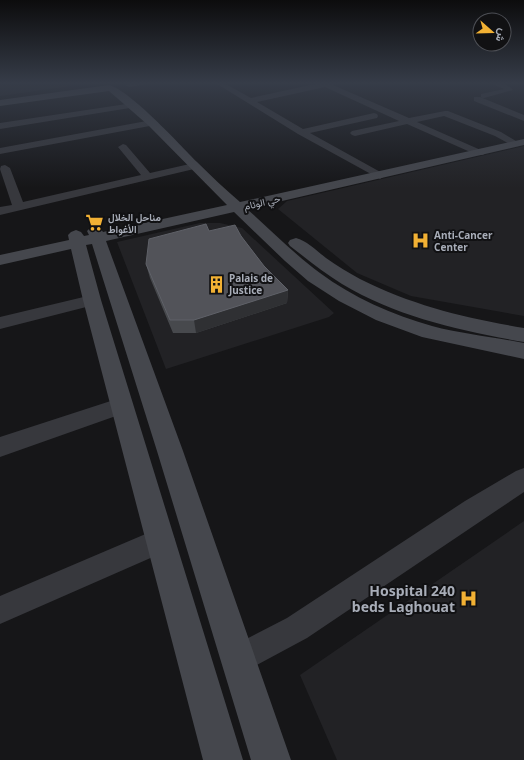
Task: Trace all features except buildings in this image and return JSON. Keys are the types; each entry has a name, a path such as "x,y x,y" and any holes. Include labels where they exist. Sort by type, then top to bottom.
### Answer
{"street":[{"path":"0,126 54,117"},
{"path":"146,117 194,166 286,235 311,256 341,276 381,298 433,316 524,335"},
{"path":"151,117 243,202 291,258 314,277 345,297 382,316 429,332 524,351"},
{"path":"277,117 375,173"},
{"path":"301,132 367,117"},
{"path":"399,117 475,150"},
{"path":"355,133 424,117"},
{"path":"456,117 518,141"},
{"path":"0,151 152,123"},
{"name":"حي الوئام","path":"0,260 87,237 518,141"},
{"path":"123,147 148,177"},
{"path":"0,211 194,166"},
{"path":"5,168 19,207"},
{"path":"87,237 92,300 124,405 223,760"},
{"path":"87,237 170,451 271,760"},
{"name":"حي الوئام","path":"0,252 87,237"},
{"path":"0,323 92,300"},
{"path":"0,447 124,405"},
{"path":"238,660 297,628 474,510 524,479"},
{"path":"0,610 162,540"}],"shaded area":[{"name":"Anti-Cancer Center","path":"524,146 524,316 411,296 357,273 278,209 287,201"},
{"path":"200,223 220,223 242,228 334,313 329,317 166,369 117,242"},
{"name":"Hospital 240 beds Laghouat","path":"524,521 524,760 337,760 300,675"}],"place":[{"name":"مناحل الخلال الأغواط","path":"95,223"},
{"name":"Anti-Cancer Center","path":"421,241"},
{"name":"Palais de Justice","path":"216,284"},
{"name":"Hospital 240 beds Laghouat","path":"468,598"}]}
